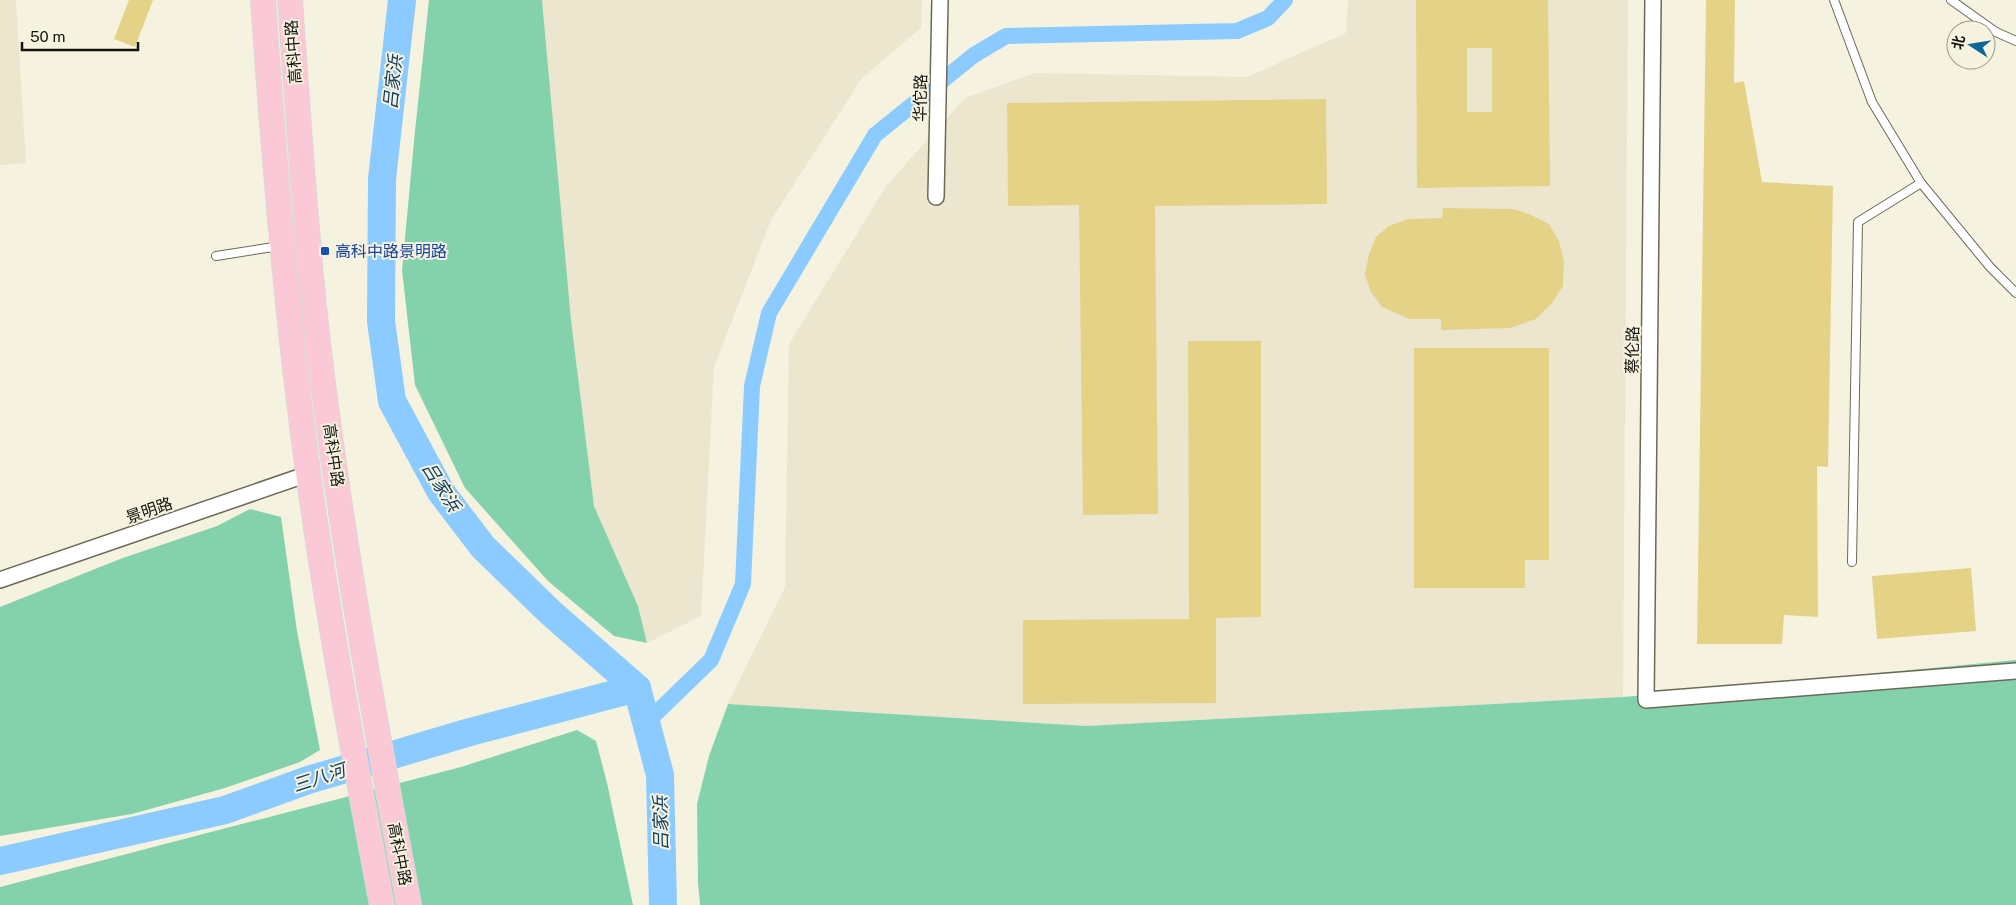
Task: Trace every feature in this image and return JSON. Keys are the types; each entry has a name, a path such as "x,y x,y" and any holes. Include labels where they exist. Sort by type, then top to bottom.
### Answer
{"main road":[{"name":"高科中路","path":"263,0 282,246 308,474 324,581 382,905"},
{"name":"高科中路","path":"290,0 315,308 350,577 410,905"}],"street":[{"name":"华佗路","path":"936,196 940,0"},
{"name":"蔡伦路","path":"1653,0 1646,700 2016,671"},
{"name":"景明路","path":"0,580 308,474"}],"lane":[{"path":"1834,0 1872,102 1921,183 1990,267 2016,293"},
{"path":"1951,0 1996,32 2016,41"},
{"path":"1852,562 1858,222 1921,183"},
{"path":"216,256 282,246"}],"shaded area":[{"path":"0,0 16,0 26,163 0,165"},
{"path":"542,0 922,0 921,28 862,78 771,220 714,367 701,616 647,643 638,606 594,506 571,320"},
{"path":"1348,0 1628,0 1623,697 1087,726 728,704 785,587 789,344 887,185 965,98 1035,73 1247,77 1346,33"}],"green space":[{"path":"429,0 542,0 571,320 594,506 638,606 647,643 614,636 548,581 465,488 415,385 402,270"},
{"path":"250,509 281,517 297,631 320,750 300,762 225,788 132,814 0,836 0,607 120,559 217,526"},
{"path":"2016,660 2016,905 700,905 697,804 709,756 728,704 1087,726 1623,697"},
{"path":"577,730 596,741 633,905 0,905 0,887 461,767"}],"building":[{"path":"129,0 153,0 135,47 114,39"},
{"path":"1416,0 1548,0 1550,186 1417,188","holes":["1467,48 1492,48 1492,112 1467,112"]},
{"path":"1706,0 1735,0 1734,83 1744,81 1762,182 1833,186 1828,467 1817,466 1818,617 1784,615 1782,644 1697,644"},
{"path":"1326,99 1327,204 1155,206 1158,514 1083,515 1079,205 1008,206 1007,103"},
{"path":"1443,208 1513,209 1529,214 1549,224 1559,241 1564,261 1563,286 1552,303 1536,319 1510,328 1441,330 1441,319 1409,319 1382,307 1371,292 1365,275 1369,254 1376,237 1389,226 1408,219 1442,218"},
{"path":"1188,341 1261,341 1261,617 1216,618 1216,703 1023,704 1023,620 1189,619"},
{"path":"1414,348 1549,348 1549,560 1525,560 1525,588 1414,588"},
{"path":"1971,568 1976,631 1877,639 1872,576"}],"waterway":[{"name":"吕家浜","path":"402,0 382,179 381,321 392,401 441,492 483,547 551,613 637,688 660,775 663,905"},
{"path":"646,723 711,660 743,584 752,386 769,313 875,135 974,55 1006,36 1237,31 1268,18 1285,0"},
{"name":"三八河","path":"0,861 225,810 308,780 470,732 637,688"}],"place":[{"name":"高科中路景明路","path":"325,251"}]}
